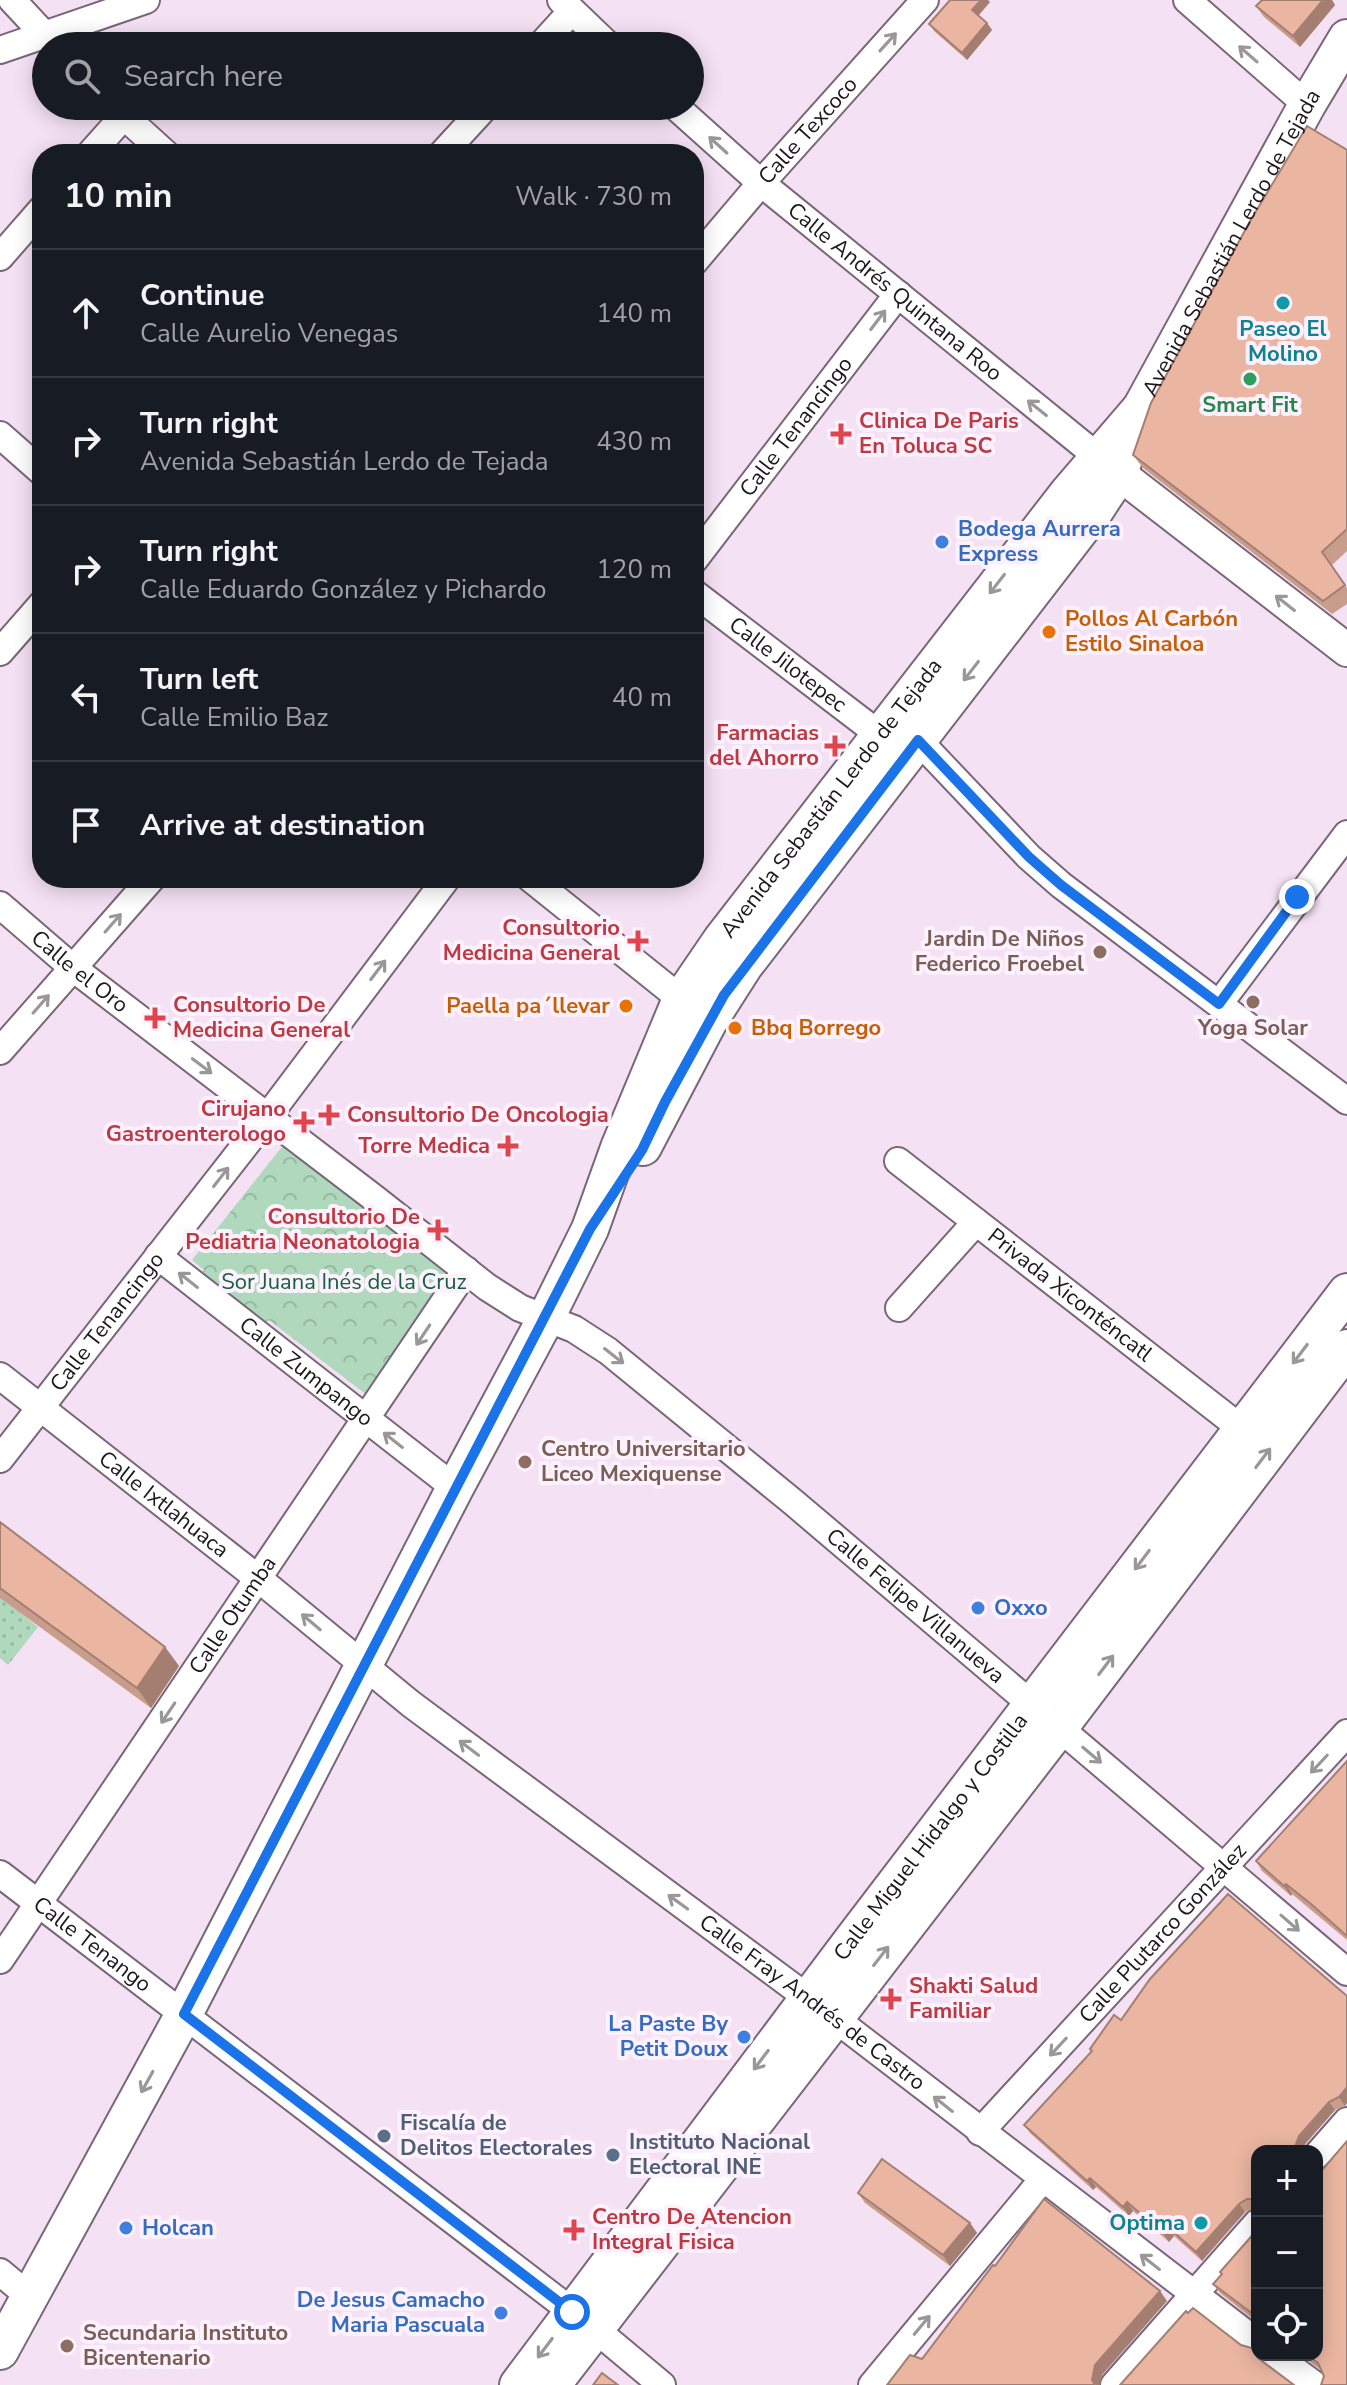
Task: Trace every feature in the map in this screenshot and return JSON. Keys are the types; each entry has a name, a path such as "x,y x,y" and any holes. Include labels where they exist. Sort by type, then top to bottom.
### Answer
{"main road":[{"name":"Avenida Sebastián Lerdo de Tejada","path":"590,1229 642,1150 724,995 1094,512 1109,466 1347,38"},
{"name":"Avenida Sebastián Lerdo de Tejada","path":"0,2351 184,2014 546,1318 590,1229 619,1148 681,999 722,939 880,735 1109,466"},
{"name":"Calle Miguel Hidalgo y Costilla","path":"1046,1716 1242,1429 1347,1292"},
{"name":"Calle Miguel Hidalgo y Costilla","path":"518,2385 584,2321 1046,1716 1347,1348"},
{"name":"Calle Miguel Hidalgo y Costilla","path":"552,2385 584,2321"}],"street":[{"path":"12,0 42,32"},
{"path":"71,32 146,0"},
{"name":"Calle Texcoco","path":"704,250 925,0"},
{"path":"1187,0 1307,105"},
{"path":"549,32 566,6 594,32"},
{"path":"0,50 32,44"},
{"path":"97,144 112,120"},
{"path":"128,120 155,144"},
{"path":"451,144 473,120"},
{"name":"Calle Andrés Quintana Roo","path":"691,120 761,183 1109,466 1340,636"},
{"path":"0,257 32,220"},
{"name":"Calle Tenancingo","path":"704,547 898,294"},
{"path":"0,435 32,463"},
{"name":"Calle Jilotepec","path":"704,601 880,735"},
{"path":"0,652 32,615"},
{"path":"918,740 1029,857 1061,885 1347,1101"},
{"path":"1219,1004 1347,834"},
{"path":"0,1051 143,888"},
{"name":"Calle Tenancingo","path":"0,1459 268,1116 439,888"},
{"path":"542,888 681,999"},
{"name":"Calle el Oro","path":"0,905 73,968 466,1270 504,1298 546,1318"},
{"name":"Privada Xiconténcatl","path":"898,1161 1242,1429"},
{"path":"899,1308 976,1222"},
{"name":"Calle Zumpango","path":"158,1256 455,1488"},
{"name":"Calle Otumba","path":"0,1960 466,1270"},
{"name":"Calle Felipe Villanueva","path":"546,1318 574,1329 608,1351 793,1502 1347,1972"},
{"name":"Calle Ixtlahuaca","path":"0,1376 364,1665"},
{"name":"Calle Fray Andrés de Castro","path":"364,1665 460,1742 821,2008 1251,2338"},
{"name":"Calle Plutarco González","path":"980,2132 1347,1733"},
{"name":"Calle Tenango","path":"0,1874 584,2321 662,2385"},
{"path":"1323,2148 1347,2121"},
{"path":"872,2385 1043,2179"},
{"path":"1114,2385 1251,2230"},
{"path":"0,2272 30,2297"},
{"path":"1282,2361 1315,2385"}],"green space":[{"name":"Sor Juana Inés de la Cruz","path":"285,1143 458,1273 372,1399 269,1320 266,1322 195,1271 205,1271 192,1260"},
{"path":"0,1596 38,1627 8,1665 0,1658"}],"building":[{"path":"950,0 981,0 972,10 987,23 962,53 929,24"},
{"path":"1262,0 1323,0 1293,36 1256,6"},
{"name":"Paseo El Molino","path":"1307,126 1347,150 1347,529 1322,552 1345,585 1323,601 1133,455 1151,403 1249,223"},
{"path":"0,1522 165,1647 137,1688 0,1588"},
{"path":"1347,1761 1347,1936 1256,1861"},
{"path":"1228,1894 1347,1996 1347,2087 1339,2097 1329,2102 1299,2136 1296,2145 1251,2145 1251,2199 1239,2204 1196,2252 1168,2227 1163,2233 1127,2202 1123,2207 1090,2178 1087,2181 1024,2125 1092,2051 1090,2049 1114,2015 1121,2020 1150,1979"},
{"path":"1347,2141 1347,2385 1321,2385 1324,2376 1315,2361 1323,2361 1323,2169"},
{"path":"882,2159 970,2223 943,2255 858,2193"},
{"path":"1044,2199 1160,2291 1095,2365 1092,2380 1095,2385 887,2385 910,2355 922,2359"},
{"path":"1251,2237 1251,2312 1213,2284 1222,2274 1220,2272"},
{"path":"1193,2308 1241,2345 1251,2348 1251,2361 1262,2361 1294,2385 1120,2385 1186,2311 1188,2313"},
{"path":"602,2373 618,2385 593,2385"}],"place":[{"name":"Paseo El Molino","path":"1283,303"},
{"name":"Smart Fit","path":"1250,379"},
{"name":"Clinica De Paris En Toluca SC","path":"841,434"},
{"name":"Bodega Aurrera Express","path":"942,542"},
{"name":"Pollos Al Carbón Estilo Sinaloa","path":"1049,632"},
{"name":"Farmacias del Ahorro","path":"835,746"},
{"name":"Consultorio Medicina General","path":"638,941"},
{"name":"Jardin De Niños Federico Froebel","path":"1100,952"},
{"name":"Yoga Solar","path":"1253,1002"},
{"name":"Paella pa´llevar","path":"626,1006"},
{"name":"Consultorio De Medicina General","path":"155,1018"},
{"name":"Bbq Borrego","path":"735,1028"},
{"name":"Consultorio De Oncologia","path":"329,1115"},
{"name":"Cirujano Gastroenterologo","path":"304,1122"},
{"name":"Torre Medica","path":"508,1146"},
{"name":"Consultorio De Pediatria Neonatologia","path":"438,1230"},
{"name":"Centro Universitario Liceo Mexiquense","path":"525,1462"},
{"name":"Oxxo","path":"978,1608"},
{"name":"Shakti Salud Familiar","path":"891,1999"},
{"name":"La Paste By Petit Doux","path":"744,2037"},
{"name":"Fiscalía de Delitos Electorales","path":"384,2136"},
{"name":"Instituto Nacional Electoral INE","path":"613,2155"},
{"name":"Optima","path":"1201,2223"},
{"name":"Holcan","path":"126,2228"},
{"name":"Centro De Atencion Integral Fisica","path":"574,2230"},
{"name":"De Jesus Camacho Maria Pascuala","path":"501,2313"},
{"name":"Secundaria Instituto Bicentenario","path":"67,2346"}],"route":[{"path":"572,2312 184,2014 590,1229 642,1150 709,1021 744,966 918,740 1029,857 1061,885 1219,1004 1297,897"}]}
